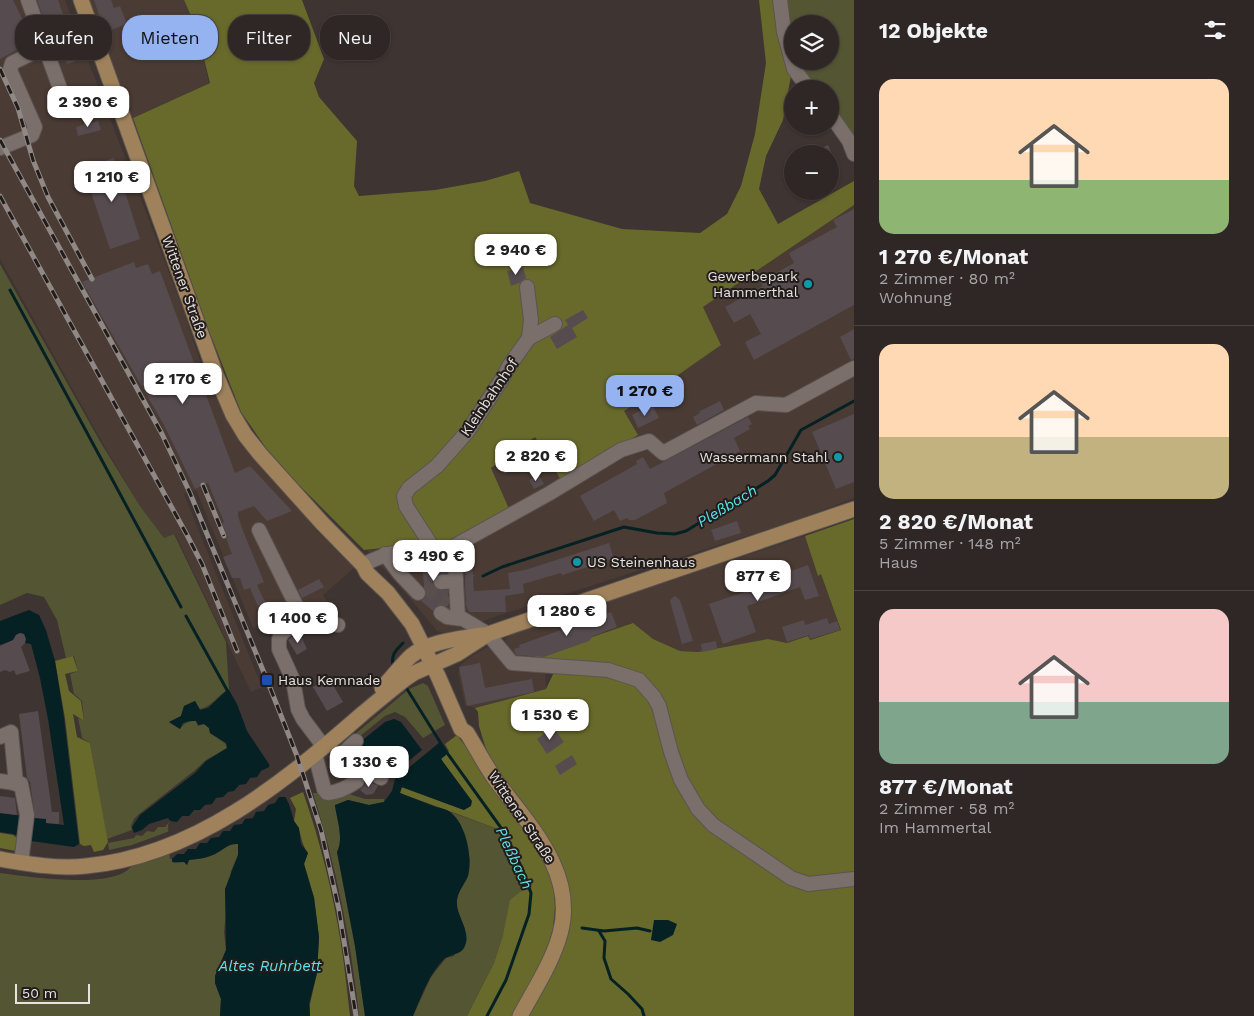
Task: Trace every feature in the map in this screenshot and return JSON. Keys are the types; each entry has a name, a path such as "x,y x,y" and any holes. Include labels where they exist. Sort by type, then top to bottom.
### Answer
{"main road":[{"name":"Wittener Straße","path":"81,0 86,15"},
{"name":"Wittener Straße","path":"103,60 216,375 233,415 245,435 260,454 322,523 363,564 367,573 388,593 412,624 437,664 461,729 467,733 496,779 534,830 551,857 561,886 563,904 561,933 552,955 520,1016"},
{"path":"363,713 380,690 412,656 428,647 461,638 488,634 854,508"},
{"path":"0,859 45,866 86,866 135,856 170,845 203,830 250,803 279,782 320,751 405,679 414,673 457,654 488,634"}],"street":[{"path":"28,0 33,15"},
{"path":"780,0 784,32 794,69 802,80"},
{"path":"0,148 32,135 36,128 10,70 15,59"},
{"path":"49,60 66,105"},
{"path":"839,127 849,141 854,154"},
{"path":"527,287 531,320 529,338"},
{"name":"Kleinbahnhof","path":"433,548 406,506 404,496 409,488 437,466 468,431 502,379 508,366 529,338 555,324"},
{"path":"363,564 394,552 433,548 449,549 550,493 621,450 649,442 663,453 756,403 786,405 854,368"},
{"path":"259,530 298,607 299,620"},
{"path":"454,547 456,581 454,613 488,634 512,664 608,670 639,680 654,697 659,706 671,752 681,780 698,809 713,825 791,878 808,884 854,879"},
{"path":"385,554 418,585"},
{"path":"441,582 456,581"},
{"path":"338,625 307,619 299,620 282,633 279,639 279,649 293,680 298,709 320,751 324,789 327,792 333,793 341,790 357,781 358,771"},
{"path":"0,737 11,732 16,784"},
{"path":"356,741 341,755 358,771 371,772 381,778"},
{"path":"0,781 21,784 27,815 20,862"}],"shaded area":[{"path":"0,0 65,0 71,15 15,15 15,60 88,60 184,312 202,367 226,418 316,530 354,568 323,595 327,601 317,607 288,614 253,628 196,490 184,494 262,687 251,692 175,534 164,538 140,506 102,442 0,259"},
{"path":"82,0 184,0 191,15 122,15 122,60 204,60 209,83 133,118 103,60 112,60 112,15 87,15"},
{"path":"184,0 302,0 308,15 228,15 228,60 310,60 310,21 320,48 320,60 324,60 314,83 319,97 357,141 354,186 359,196 435,190 485,181 519,171 530,203 622,229 700,233 727,214 741,186 755,134 766,63 759,0 777,0 784,33 784,70 792,70 790,80 784,80 783,120 766,156 759,189 778,224 820,200 839,200 839,189 854,181 854,205 703,307 721,345 624,411 638,435 561,480 535,437 491,468 510,511 452,544 441,542 364,550 297,483 266,448 241,412 209,331 133,118 210,83 204,60 218,60 218,15 191,15"},
{"path":"854,205 854,498 797,520 500,615 463,629 445,633 437,631 367,550 441,542 510,511 491,468 535,437 561,480 638,435 623,411 721,345 703,307"},
{"path":"854,519 854,1016 526,1016 567,898 495,769 485,746 479,726 478,712 475,708 546,689 556,668 522,661 633,623 653,639 680,651 698,652 768,639 787,643 808,636 810,640 841,630 821,574 818,576 805,536"},
{"path":"805,536 818,575 821,574 841,630 809,640 808,636 787,643 768,639 698,652 680,651 653,639 632,623 517,663 510,654 505,640 514,632"},
{"path":"491,645 508,670 545,670 546,689 475,708 465,705 458,673 460,665"},
{"path":"73,656 78,671 65,674 69,691 81,701 84,721 73,714 77,737 90,743 108,842 103,850 94,852 91,845 84,846 80,844 65,718 55,661"},
{"path":"457,735 505,799 546,861 554,888 553,928 546,953 513,1016 467,1016 494,963 503,935 510,900 525,888 513,857 498,829 400,793 401,787 464,810 441,758 449,751 445,744"},
{"path":"303,792 315,829 334,905 350,1016 310,1016 310,1004 317,973 319,937 314,897 304,864 308,853 294,821 296,809 290,798"},
{"path":"0,833 13,835 17,838 16,851 0,848"}],"green space":[{"path":"784,0 854,0 854,146 839,119 839,80 807,80 801,70 839,70 839,15 786,15"},
{"path":"0,264 101,443 140,506 164,538 174,534 226,642 229,690 221,694 212,703 200,709 195,701 184,706 181,716 169,722 180,729 191,721 196,721 198,726 204,724 209,728 210,733 226,744 227,748 206,760 139,814 134,819 131,826 132,830 107,839 90,743 82,738 78,718 84,721 82,701 74,694 70,674 78,671 74,656 66,658 57,620 44,597 27,593 0,605"},
{"path":"423,683 428,686 445,725 423,738 405,717 395,712 385,716 339,753 336,750 409,689"},
{"path":"270,764 273,771 170,831 132,845 109,850 108,843 134,838 136,835 142,836 147,831 154,832 158,827 165,827 170,821 174,822 269,767"},
{"path":"282,788 287,797 283,796 173,856 172,859 174,863 185,862 187,865 189,860 210,856 228,846 238,844 238,855 231,871 224,932 226,950 215,976 215,983 221,999 220,1016 0,1016 0,873 78,880 109,878 121,874 136,862"},
{"path":"313,793 346,793 365,799 384,799 384,802 369,805 348,800 335,806 340,835 337,852 355,946 365,1016 359,1016 352,959 342,903"},
{"path":"450,812 498,829 513,857 525,888 503,935 494,963 467,1016 413,1016 431,977 446,958 454,956 465,929 457,909 457,899 470,860 460,824"}],"water":[{"path":"29,610 39,615 46,630 55,661 64,718 79,844 74,847 31,841 13,834 0,832 0,813 46,819 46,823 64,825 48,719 31,644 25,643 25,636 20,633 16,635 14,640 0,645 0,621"},
{"name":"Altes Ruhrbett","path":"229,690 237,704 247,731 269,764 289,804 294,821 299,828 301,844 308,853 304,864 314,898 319,937 317,973 309,1004 310,1016 220,1016 221,999 215,983 215,976 226,950 225,889 238,855 238,844 228,846 209,856 189,860 187,865 184,862 172,862 171,822 168,818 149,824 142,830 134,833 132,827 140,815 195,773 206,761 227,748 226,743 210,733 209,728 204,724 198,725 196,721 190,721 183,723 180,729 169,722 181,716 184,706 195,701 200,710 208,708"},
{"path":"394,719 401,722 422,750 389,777 375,766 352,759 359,743 385,722"},
{"path":"440,742 446,752 446,755 441,759 472,801 471,806 464,810 402,787 400,793 448,811 456,817 464,832 470,860 468,876 460,891 457,906 465,930 466,942 462,950 444,959 439,965 426,986 413,1016 365,1016 355,946 337,852 340,835 335,805 348,800 369,805 384,802 392,791 395,779"},
{"path":"654,920 668,920 677,924 673,935 660,942 651,940"}],"pier":[{"path":"270,764 287,797 279,797 275,803 268,805 264,811 256,812 253,818 245,819 242,824 234,825 230,831 223,831 219,837 211,838 207,843 200,843 196,849 188,849 184,854 177,854 170,859 168,825 170,821 177,822 182,816 189,816 194,810 200,810 205,805 212,804 216,798 223,797 228,792 234,791 239,785 246,784 250,778 257,777"}],"building":[{"path":"0,0 13,0 20,15 15,15 15,51 0,59"},
{"path":"37,0 58,0 63,15 43,15"},
{"path":"94,0 111,0 114,8 120,6 124,15 122,26 112,29 112,15 99,15"},
{"path":"66,60 79,60 67,64"},
{"path":"89,120 92,123 98,121 101,130 78,136 76,127 83,125"},
{"path":"114,158 140,239 110,249 83,168"},
{"name":"Gewerbepark Hammerthal","path":"854,209 854,305 754,360 745,342 761,334 750,314 734,323 725,307 763,286 760,282 794,263 789,253 837,227 833,220"},
{"path":"134,262 136,268 148,264 152,274 160,271 235,473 250,466 292,511 267,521 254,506 238,512 243,531 264,582 257,585 273,619 265,623 250,588 244,590 240,578 232,578 223,557 232,554 222,523 224,522 208,483 195,489 164,425 82,282"},
{"path":"523,267 526,278 511,286 507,271"},
{"path":"583,310 588,318 572,328 577,337 557,349 550,337 568,325 565,320"},
{"path":"854,329 854,359 851,360 840,337"},
{"path":"720,401 724,410 697,425 693,417 700,413 699,411"},
{"path":"652,405 659,418 638,428 632,415"},
{"name":"Wassermann Stahl","path":"854,414 854,482 836,489 812,432"},
{"path":"748,417 752,424 748,426 750,429 734,438 740,451 664,493 667,503 635,520 627,518 620,521 614,510 594,521 580,496 637,464 636,461 643,457 650,469"},
{"path":"513,454 520,466 505,474 498,462"},
{"path":"539,475 544,484 534,489 529,480"},
{"path":"737,521 741,533 715,541 711,530"},
{"path":"609,543 614,559 562,575 561,573 523,584 524,593 505,596 506,612 469,612 466,605 466,567 472,567 473,575 475,575 473,577 474,591 510,589 508,573 525,570"},
{"path":"423,558 424,560 446,558 447,573 437,575 432,582 437,590 448,590 448,605 438,605 433,611 421,601 426,596 427,591 424,586 422,560 405,561 406,559"},
{"path":"808,565 819,596 805,600 800,587 747,606 756,632 723,644 709,604 756,588 755,584"},
{"path":"319,579 324,587 302,598 298,590"},
{"path":"675,596 680,600 693,641 682,644 670,601"},
{"path":"611,612 617,627 593,636 589,641 544,657 516,655 514,649 520,647 519,645"},
{"path":"827,618 829,624 837,621 840,630 810,639 809,635 787,642 782,627 804,620 805,625"},
{"path":"299,632 307,649 297,655 288,640"},
{"path":"20,633 24,634 26,639 21,647 30,671 16,675 14,670 0,672 0,646 13,640"},
{"path":"716,641 717,649 702,652 701,644"},
{"path":"480,663 485,688 532,679 534,692 467,706 459,667"},
{"path":"329,678 343,702 327,711 313,687"},
{"path":"38,711 52,812 59,812 59,824 46,823 46,819 35,818 30,782 27,778 19,714"},
{"path":"549,730 552,734 556,731 564,742 547,754 537,739"},
{"path":"572,755 577,764 560,775 555,766"},
{"path":"366,780 378,786 373,794 366,795 360,790 365,785"},
{"path":"0,796 15,798 17,815 0,813"}],"waterway":[{"path":"10,290 181,607"},
{"name":"Pleßbach","path":"483,576 502,567 624,527 657,533 675,534 686,531 768,481 775,475 801,430 854,401"},
{"path":"186,616 227,690"},
{"name":"Pleßbach","path":"393,666 394,653 403,643"},
{"name":"Pleßbach","path":"407,689 445,750 504,832 522,868 531,893 529,914 506,980 487,1016"},
{"path":"582,928 604,931 637,928 650,931"},
{"path":"599,931 605,941 604,958 611,979 642,1009 644,1016"}],"tunnel":[{"path":"424,587 448,605"}],"railway":[{"path":"0,69 18,108 33,160 48,197 92,279"},
{"path":"0,140 162,434 190,493 267,680 297,756 321,830 339,910 356,1016"},
{"path":"0,196 187,535 202,564 237,651"},
{"path":"203,485 224,536"}],"place":[{"name":"Gewerbepark Hammerthal","path":"808,284"},
{"name":"Wassermann Stahl","path":"838,457"},
{"name":"US Steinenhaus","path":"577,562"},
{"name":"Haus Kemnade","path":"267,680"}]}
